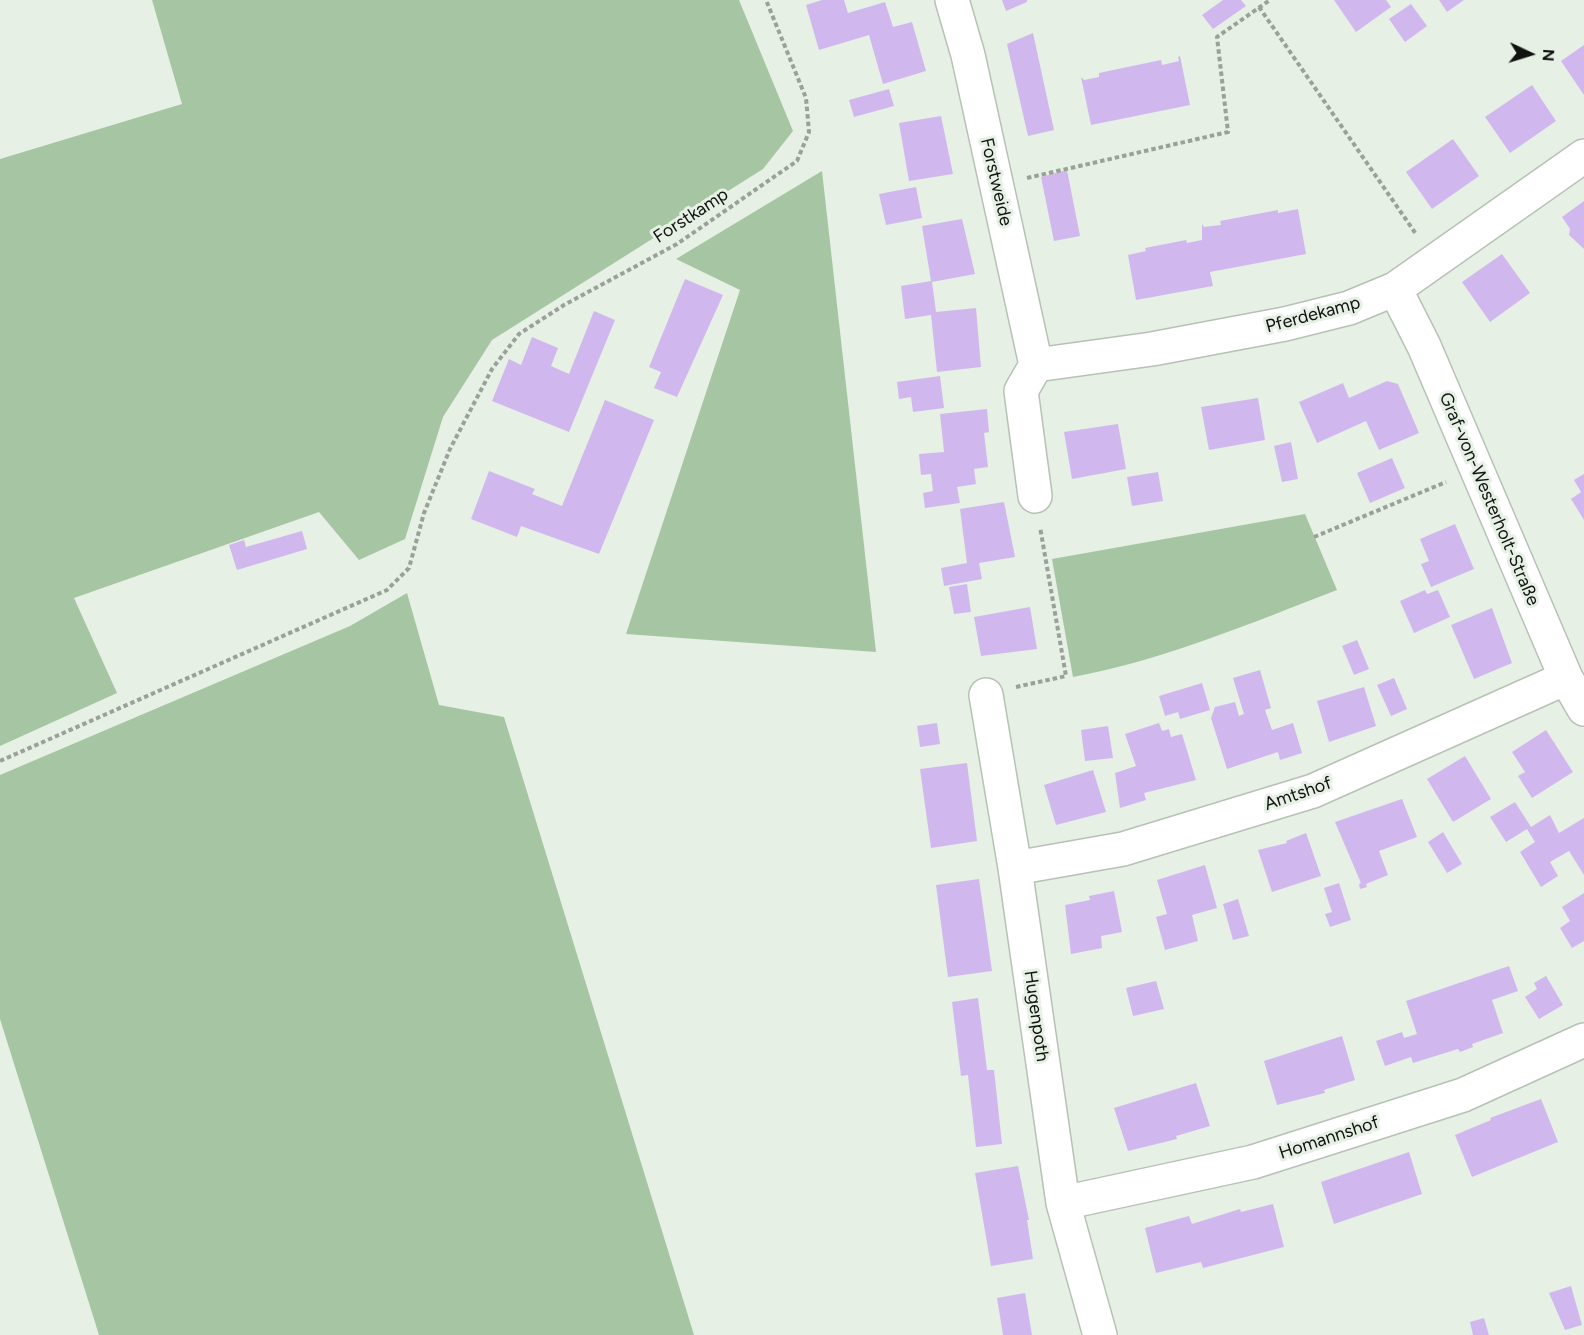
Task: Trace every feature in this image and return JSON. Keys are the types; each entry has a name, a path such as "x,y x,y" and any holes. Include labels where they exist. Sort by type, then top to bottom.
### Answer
{"street":[{"name":"Forstweide","path":"952,0 968,55 1036,365"},
{"name":"Pferdekamp","path":"1036,365 1152,349 1285,324 1349,308 1395,289 1584,156"},
{"name":"Graf-von-Westerholt-Straße","path":"1395,289 1424,346 1475,470 1566,678 1584,709"},
{"path":"1035,496 1021,391 1036,365"},
{"name":"Amtshof","path":"1015,868 1123,849 1312,791 1566,678"},
{"name":"Hugenpoth","path":"987,694 1015,868 1063,1203 1100,1335"},
{"name":"Homannshof","path":"1063,1203 1253,1162 1462,1095 1584,1040"}],"path":[{"name":"Forstkamp","path":"0,761 387,590 409,568 429,502 450,449 492,369 519,334 564,305 677,244 797,161 810,132 806,98 766,0"},
{"path":"997,185 1228,132 1217,37 1270,0"},
{"path":"1259,7 1436,262"},
{"path":"1314,537 1475,470"},
{"path":"987,694 1066,676 1035,496"}],"green space":[{"path":"152,0 739,0 793,131 763,169 492,340 443,417 405,539 359,560 319,512 74,598 117,693 0,746 0,159 182,104"},
{"path":"822,171 876,652 626,634 740,290 676,259"},
{"path":"1305,514 1337,590 1174,651 1073,677 1052,559"},
{"path":"407,593 439,705 504,717 694,1335 99,1335 0,1019 0,775 350,626"}],"building":[{"path":"822,0 844,0 848,13 885,2 893,27 912,22 926,71 883,84 869,35 819,50 806,5"},
{"path":"1002,0 1027,0 1027,2 1006,11"},
{"path":"1223,0 1241,0 1246,6 1213,29 1202,15"},
{"path":"1334,0 1386,0 1391,7 1356,32"},
{"path":"1439,0 1464,0 1447,12"},
{"path":"1411,4 1427,26 1405,42 1389,19"},
{"path":"1033,33 1054,130 1028,136 1007,44"},
{"path":"1584,45 1584,95 1561,61"},
{"path":"1180,56 1190,105 1091,125 1081,77 1084,80 1099,77 1099,73 1161,60 1162,65 1179,61"},
{"path":"1532,85 1556,121 1510,153 1485,117"},
{"path":"889,89 894,106 854,117 849,100"},
{"path":"941,116 953,174 909,181 899,123"},
{"path":"1453,139 1479,176 1432,209 1406,172"},
{"path":"1067,170 1080,236 1054,241 1041,177"},
{"path":"916,187 922,218 886,225 879,194"},
{"path":"1584,201 1584,249 1569,235 1570,229 1562,217"},
{"path":"1298,209 1306,254 1210,272 1213,286 1136,300 1128,255 1146,251 1145,248 1186,240 1187,243 1202,240 1202,224 1204,227 1221,225 1220,221 1278,210 1278,213"},
{"path":"962,219 975,274 932,282 936,312 976,308 981,367 937,372 931,315 905,319 901,286 931,281 922,226"},
{"path":"1502,254 1530,293 1490,322 1462,282"},
{"path":"685,279 723,295 677,397 654,388 661,372 649,367"},
{"path":"594,311 615,320 569,432 492,401 509,359 521,365 532,337 558,348 551,366 569,374"},
{"path":"940,376 944,408 913,412 911,397 899,399 897,382"},
{"path":"1387,381 1398,384 1419,433 1379,450 1366,421 1317,443 1299,402 1343,383 1349,398"},
{"path":"1258,398 1265,440 1209,450 1201,407"},
{"path":"605,400 654,420 599,554 521,526 517,537 471,519 489,471 535,489 532,494 562,506"},
{"path":"987,409 989,432 984,433 988,467 974,469 976,484 957,487 960,503 925,508 923,493 933,491 931,474 921,475 919,454 944,452 940,414"},
{"path":"1118,424 1126,469 1072,479 1064,432"},
{"path":"1291,442 1298,479 1282,482 1274,446"},
{"path":"1392,458 1405,488 1370,503 1357,473"},
{"path":"1158,472 1163,501 1132,506 1127,477"},
{"path":"1584,474 1584,520 1571,499 1581,492 1574,480"},
{"path":"1004,502 1015,557 979,563 982,579 944,586 941,568 967,563 960,509"},
{"path":"1455,524 1474,569 1431,587 1421,564 1429,561 1420,539"},
{"path":"302,531 307,549 237,570 229,545 244,540 246,547"},
{"path":"967,584 971,612 954,614 949,587"},
{"path":"1425,590 1427,594 1438,590 1450,617 1414,633 1400,601"},
{"path":"1030,607 1037,649 981,656 974,617"},
{"path":"1492,608 1512,663 1474,679 1451,625"},
{"path":"1357,640 1369,669 1354,675 1342,646"},
{"path":"1260,670 1271,708 1265,710 1272,730 1293,723 1302,753 1280,760 1278,752 1227,769 1211,718 1215,707 1235,702 1239,716 1244,714 1233,678"},
{"path":"1394,678 1407,709 1391,716 1377,685"},
{"path":"1202,683 1210,710 1180,719 1178,712 1165,716 1159,696"},
{"path":"1364,687 1376,726 1329,742 1317,701"},
{"path":"937,723 940,744 920,747 917,726"},
{"path":"1159,723 1162,731 1169,729 1171,737 1182,734 1196,780 1144,793 1146,800 1120,808 1115,773 1136,766 1125,734"},
{"path":"1108,726 1113,758 1085,761 1081,730"},
{"path":"1546,730 1573,772 1532,798 1518,776 1525,772 1512,752"},
{"path":"1465,756 1491,799 1453,822 1427,779"},
{"path":"967,763 977,841 931,848 920,769"},
{"path":"1093,770 1106,812 1056,825 1044,785"},
{"path":"1402,799 1417,837 1379,851 1388,875 1360,889 1359,884 1361,883 1335,822"},
{"path":"1515,802 1531,827 1550,815 1559,833 1584,818 1584,875 1569,851 1550,862 1558,876 1541,887 1520,852 1535,842 1527,829 1506,842 1490,817"},
{"path":"1443,832 1462,864 1447,873 1428,842"},
{"path":"1306,833 1321,876 1272,892 1258,850 1287,843 1286,841"},
{"path":"1205,865 1217,908 1192,915 1198,941 1165,950 1156,917 1167,914 1157,880"},
{"path":"979,879 992,971 948,977 936,885"},
{"path":"1339,883 1351,920 1330,927 1325,914 1332,912 1324,888"},
{"path":"1114,891 1122,932 1101,936 1102,948 1071,954 1065,905 1090,900 1089,896"},
{"path":"1584,893 1584,941 1572,948 1560,928 1570,921 1562,907"},
{"path":"1238,899 1249,936 1233,940 1223,904"},
{"path":"1509,966 1518,991 1492,1000 1503,1033 1472,1044 1473,1047 1460,1052 1458,1049 1413,1063 1411,1057 1385,1066 1376,1041 1402,1032 1404,1038 1417,1034 1406,1001"},
{"path":"1546,976 1563,1005 1539,1019 1525,997 1537,989 1534,983"},
{"path":"1156,981 1164,1009 1133,1016 1126,988"},
{"path":"978,998 987,1070 994,1070 1002,1144 976,1147 968,1075 961,1076 952,1002"},
{"path":"1342,1036 1355,1080 1324,1090 1325,1093 1277,1105 1264,1061"},
{"path":"1196,1083 1210,1126 1176,1136 1177,1139 1128,1151 1114,1108"},
{"path":"1541,1099 1558,1142 1472,1177 1455,1135 1491,1120 1490,1118"},
{"path":"1409,1152 1422,1194 1334,1224 1321,1182"},
{"path":"1018,1166 1029,1220 1027,1220 1033,1259 991,1266 975,1173"},
{"path":"1273,1204 1284,1247 1203,1268 1201,1262 1156,1273 1145,1228 1189,1216 1192,1224 1240,1209 1241,1212"},
{"path":"1571,1286 1582,1325 1565,1330 1549,1293"},
{"path":"1025,1293 1032,1335 1003,1335 997,1298"},
{"path":"1484,1318 1489,1335 1473,1335 1470,1322"}]}
